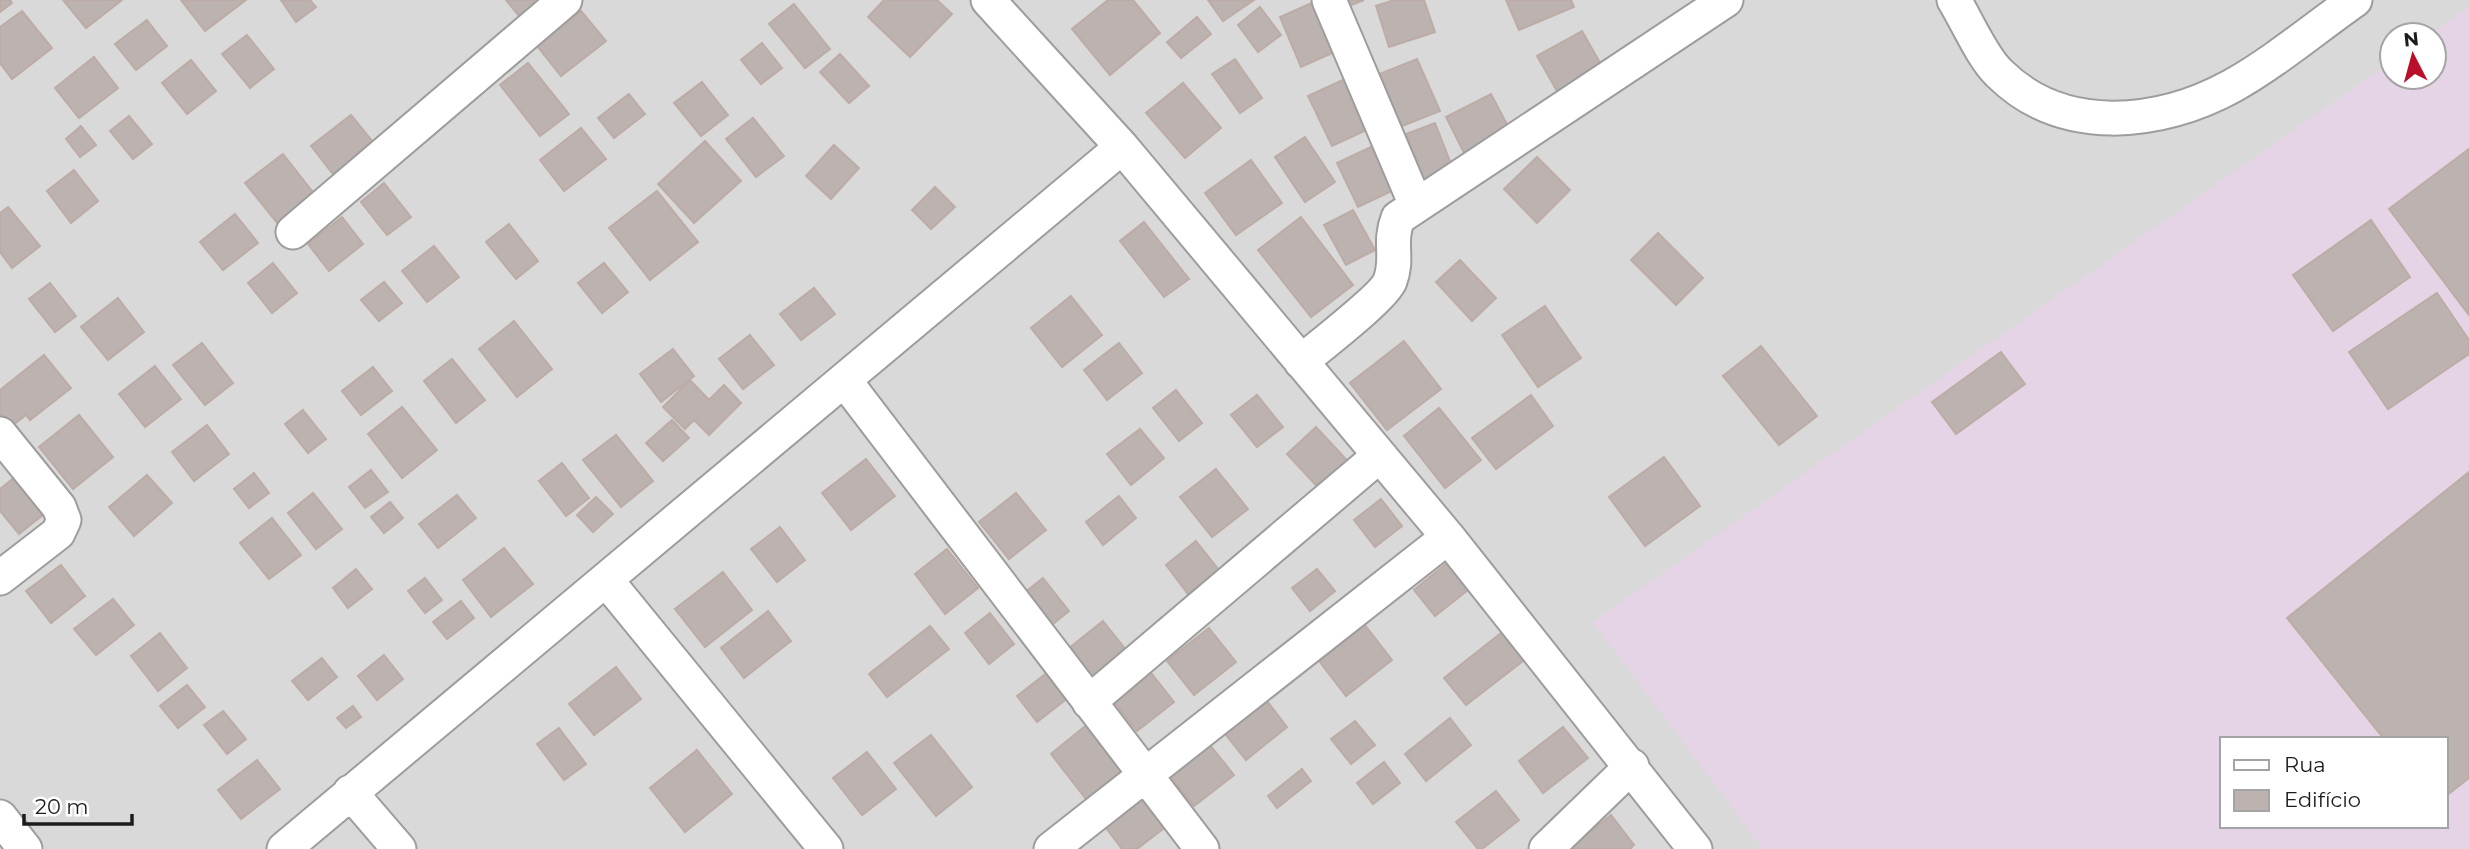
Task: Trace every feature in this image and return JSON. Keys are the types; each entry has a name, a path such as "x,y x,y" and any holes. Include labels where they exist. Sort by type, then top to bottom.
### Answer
{"street":[{"path":"293,232 565,0"},
{"path":"988,0 1122,147 1448,537 1632,766 1695,849"},
{"path":"1329,0 1416,205"},
{"path":"1301,362 1388,286 1395,265 1391,237 1398,218 1726,0"},
{"path":"1954,0 1997,72 2037,103 2073,116 2124,120 2178,109 2232,86 2355,0"},
{"path":"284,849 1122,147"},
{"path":"845,380 1202,849"},
{"path":"0,434 59,507 64,520 58,533 0,578"},
{"path":"1088,702 1379,456"},
{"path":"1051,849 1448,537"},
{"path":"607,581 826,849"},
{"path":"1546,849 1632,766"},
{"path":"350,792 399,849"},
{"path":"0,817 25,849"}],"shaded area":[{"path":"0,0 2469,0 2469,849 0,849"},
{"path":"2469,7 2469,849 1763,849 1593,622 2378,71 2378,91 2448,91 2448,22"}],"building":[{"path":"0,0 10,0 12,3 0,12"},
{"path":"63,0 122,0 86,28"},
{"path":"181,0 246,0 205,31"},
{"path":"281,0 310,0 316,7 296,22"},
{"path":"506,0 550,0 523,21"},
{"path":"884,0 937,0 952,14 910,57 868,17"},
{"path":"1108,0 1133,0 1160,33 1110,75 1072,29"},
{"path":"1208,0 1254,0 1223,21"},
{"path":"1339,0 1364,0 1342,9"},
{"path":"1394,0 1424,0 1435,32 1389,47 1376,6"},
{"path":"1506,0 1571,0 1574,7 1519,30"},
{"path":"1316,1 1337,51 1301,67 1280,17"},
{"path":"794,4 830,49 805,68 769,24"},
{"path":"1260,7 1281,35 1258,52 1238,25"},
{"path":"22,11 52,48 12,79 0,63 0,27"},
{"path":"581,11 606,41 561,76 537,46"},
{"path":"1197,17 1211,34 1181,58 1167,42"},
{"path":"147,20 167,46 136,70 115,44"},
{"path":"1582,31 1607,75 1562,100 1537,56"},
{"path":"247,35 274,69 250,88 222,54"},
{"path":"762,43 782,68 761,84 741,60"},
{"path":"840,54 869,86 849,103 820,72"},
{"path":"94,57 118,88 79,118 55,88"},
{"path":"1235,59 1262,98 1240,113 1212,74"},
{"path":"1417,59 1440,111 1400,127 1377,75"},
{"path":"191,60 216,91 187,114 162,83"},
{"path":"528,63 569,114 540,136 500,85"},
{"path":"1349,77 1373,127 1332,146 1308,96"},
{"path":"702,82 728,115 701,136 674,103"},
{"path":"1183,83 1221,128 1185,158 1146,113"},
{"path":"629,94 645,114 614,138 598,118"},
{"path":"1491,94 1510,130 1464,153 1446,117"},
{"path":"351,115 373,142 333,174 311,146"},
{"path":"129,116 152,144 133,159 110,131"},
{"path":"753,118 784,156 756,177 726,139"},
{"path":"1435,123 1453,169 1424,180 1406,134"},
{"path":"81,126 96,145 80,157 66,139"},
{"path":"581,128 606,159 564,191 540,160"},
{"path":"1305,137 1335,182 1305,202 1275,157"},
{"path":"705,141 741,181 694,223 658,184"},
{"path":"1377,144 1398,188 1358,207 1337,163"},
{"path":"834,145 859,168 831,199 806,176"},
{"path":"2469,149 2469,315 2389,209"},
{"path":"283,154 316,196 279,225 245,183"},
{"path":"1537,157 1570,190 1537,223 1504,189"},
{"path":"1251,160 1282,203 1236,235 1205,193"},
{"path":"74,170 98,201 71,223 47,191"},
{"path":"384,183 411,217 387,235 361,202"},
{"path":"935,187 955,207 931,229 912,210"},
{"path":"657,191 698,242 650,280 609,228"},
{"path":"8,207 40,246 12,268 0,252 0,213"},
{"path":"1353,210 1375,250 1346,265 1324,225"},
{"path":"235,214 258,243 223,270 200,242"},
{"path":"342,217 363,244 329,271 308,244"},
{"path":"1301,217 1353,285 1311,317 1258,250"},
{"path":"2371,220 2410,277 2333,331 2293,275"},
{"path":"1144,222 1189,279 1164,297 1120,241"},
{"path":"509,224 538,261 516,279 486,242"},
{"path":"1658,233 1703,278 1676,305 1631,260"},
{"path":"434,246 459,277 427,302 402,271"},
{"path":"1460,260 1496,298 1472,321 1436,282"},
{"path":"273,263 297,293 272,313 248,283"},
{"path":"604,263 628,292 602,313 578,283"},
{"path":"384,282 402,303 379,321 361,300"},
{"path":"50,283 76,316 55,332 29,299"},
{"path":"814,288 835,314 801,340 780,314"},
{"path":"2437,293 2469,340 2469,354 2388,409 2349,352"},
{"path":"1071,296 1102,335 1062,367 1031,328"},
{"path":"118,298 144,332 108,360 81,327"},
{"path":"1545,306 1581,358 1538,387 1502,335"},
{"path":"514,321 552,369 517,397 479,349"},
{"path":"750,335 774,365 743,389 719,359"},
{"path":"1404,341 1441,389 1387,430 1350,383"},
{"path":"202,343 233,383 205,405 173,365"},
{"path":"1119,343 1142,373 1107,400 1084,370"},
{"path":"1761,346 1817,416 1779,445 1723,376"},
{"path":"673,349 694,376 661,402 640,374"},
{"path":"2001,352 2025,384 1956,434 1932,402"},
{"path":"44,355 71,388 30,420 26,415 9,428 0,417 0,390"},
{"path":"452,359 485,400 456,423 424,381"},
{"path":"155,366 181,399 145,427 119,394"},
{"path":"373,367 392,391 361,415 342,391"},
{"path":"690,380 709,400 724,385 741,403 709,435 694,420 685,429 663,407"},
{"path":"1176,390 1202,423 1179,441 1153,408"},
{"path":"1257,395 1283,427 1257,447 1231,415"},
{"path":"1531,395 1553,426 1496,469 1472,438"},
{"path":"402,407 437,450 402,478 368,434"},
{"path":"1439,408 1481,460 1445,488 1404,436"},
{"path":"303,410 326,439 308,453 285,424"},
{"path":"79,415 113,457 73,489 39,447"},
{"path":"672,420 689,438 663,461 646,443"},
{"path":"207,425 229,454 194,481 172,452"},
{"path":"1316,427 1355,469 1326,496 1287,454"},
{"path":"1140,429 1164,458 1131,485 1107,454"},
{"path":"616,435 653,481 621,507 583,460"},
{"path":"1664,457 1700,506 1645,546 1609,497"},
{"path":"866,459 895,496 851,530 822,493"},
{"path":"562,463 589,498 566,516 539,481"},
{"path":"1216,469 1248,509 1212,537 1180,497"},
{"path":"371,470 388,492 365,508 349,487"},
{"path":"2469,472 2469,778 2448,794 2448,737 2382,737 2287,618"},
{"path":"20,473 49,510 19,534 0,511 0,489"},
{"path":"254,473 269,493 249,508 234,489"},
{"path":"147,475 172,503 134,536 109,507"},
{"path":"313,493 342,529 316,549 288,513"},
{"path":"1016,493 1046,530 1009,559 979,522"},
{"path":"457,495 476,518 438,548 419,524"},
{"path":"1119,496 1136,518 1103,545 1086,522"},
{"path":"596,497 613,514 593,532 577,515"},
{"path":"1381,499 1402,526 1375,547 1354,520"},
{"path":"390,502 403,518 384,533 371,517"},
{"path":"272,518 301,555 269,579 240,543"},
{"path":"780,527 805,560 777,582 751,549"},
{"path":"1196,541 1219,570 1188,594 1166,565"},
{"path":"504,548 533,584 491,617 463,580"},
{"path":"947,549 978,588 945,614 915,574"},
{"path":"1452,559 1473,586 1435,616 1414,590"},
{"path":"61,565 85,596 51,623 26,591"},
{"path":"356,569 372,589 348,608 333,588"},
{"path":"1317,569 1335,591 1310,611 1292,588"},
{"path":"723,572 752,610 705,647 675,609"},
{"path":"425,578 442,600 425,613 408,591"},
{"path":"1043,578 1069,611 1049,627 1023,594"},
{"path":"113,599 134,625 96,655 74,629"},
{"path":"461,601 474,618 447,639 433,622"},
{"path":"768,611 791,641 744,678 721,648"},
{"path":"990,613 1014,644 989,664 965,633"},
{"path":"1103,621 1127,651 1092,678 1068,649"},
{"path":"1365,625 1392,660 1346,696 1319,661"},
{"path":"930,626 949,649 887,697 869,674"},
{"path":"1209,628 1236,662 1194,695 1167,661"},
{"path":"1505,630 1527,658 1466,705 1444,678"},
{"path":"160,633 187,668 158,691 131,656"},
{"path":"384,655 403,679 377,700 358,676"},
{"path":"322,658 337,677 308,700 292,681"},
{"path":"616,667 641,699 594,735 569,704"},
{"path":"1148,669 1174,702 1137,731 1111,698"},
{"path":"1048,672 1069,697 1037,722 1017,696"},
{"path":"187,685 205,707 178,728 160,706"},
{"path":"1264,697 1287,727 1246,760 1222,730"},
{"path":"353,706 361,717 346,728 337,718"},
{"path":"223,711 246,739 227,754 204,725"},
{"path":"1450,718 1471,745 1426,781 1405,754"},
{"path":"1355,721 1375,745 1351,764 1331,739"},
{"path":"1089,723 1125,769 1086,799 1051,754"},
{"path":"1563,727 1588,758 1543,793 1519,761"},
{"path":"559,728 586,764 564,780 537,744"},
{"path":"931,735 972,787 936,816 894,763"},
{"path":"1206,740 1234,775 1194,806 1166,772"},
{"path":"697,750 732,794 685,832 650,788"},
{"path":"867,752 896,789 862,815 833,778"},
{"path":"257,760 280,789 241,819 218,790"},
{"path":"1384,762 1400,783 1373,804 1357,783"},
{"path":"1302,769 1311,781 1277,808 1268,796"},
{"path":"1496,791 1519,820 1482,849 1478,849 1456,822"},
{"path":"1142,793 1168,825 1137,849 1122,849 1103,824"},
{"path":"1611,815 1634,845 1630,849 1571,847"}]}
